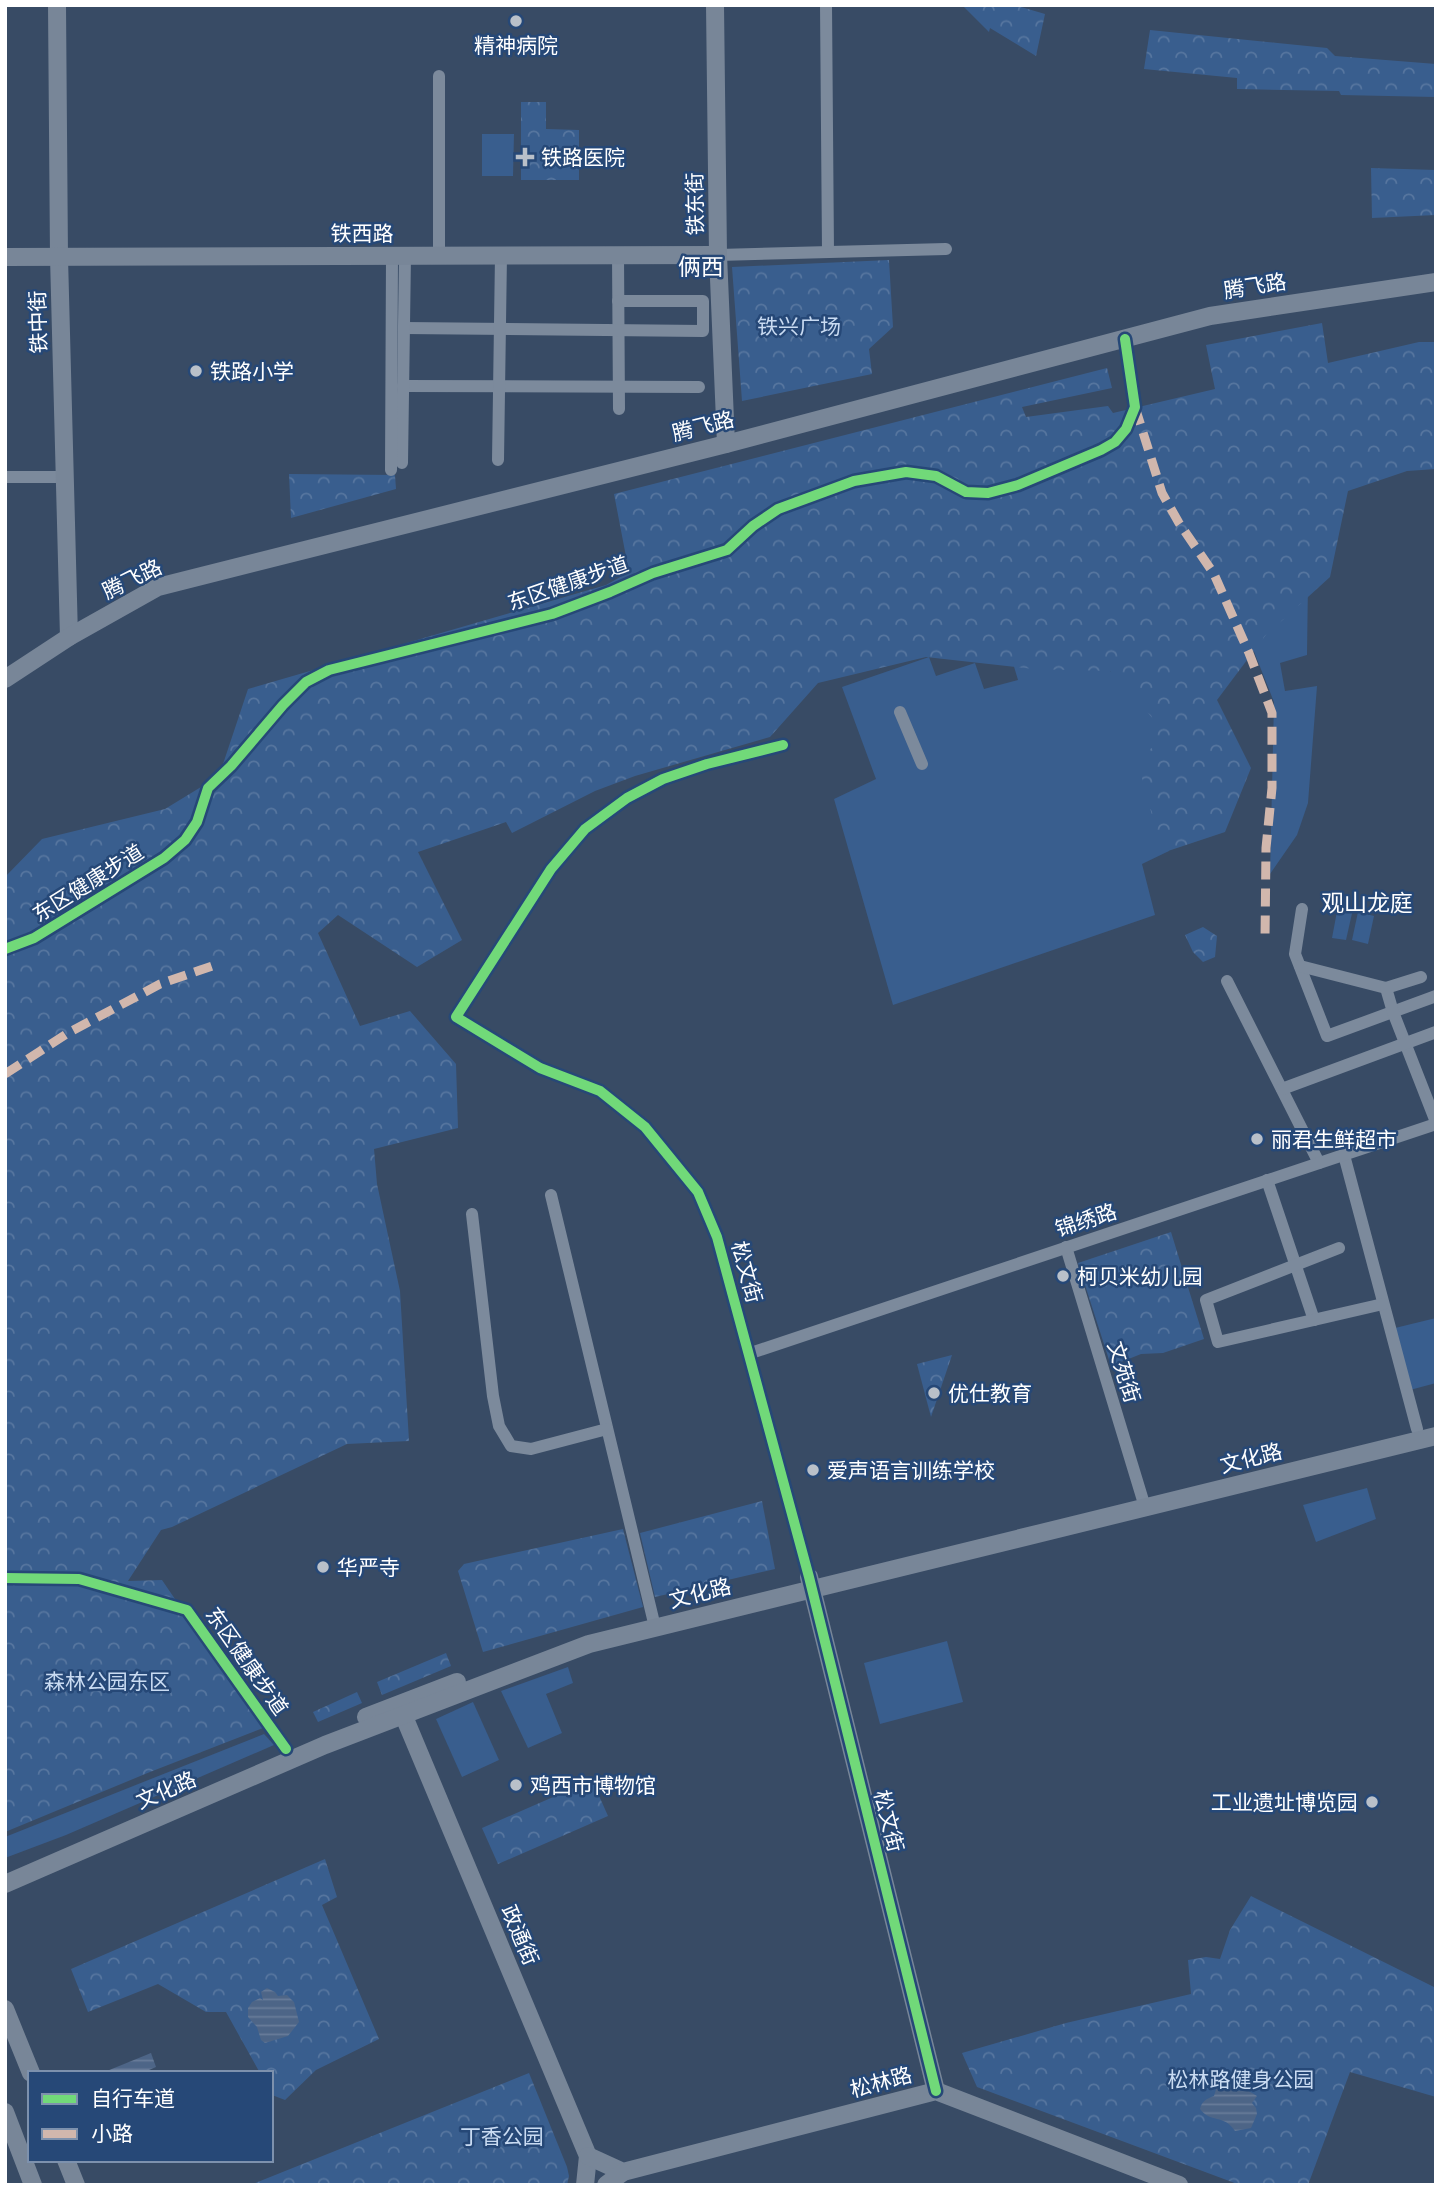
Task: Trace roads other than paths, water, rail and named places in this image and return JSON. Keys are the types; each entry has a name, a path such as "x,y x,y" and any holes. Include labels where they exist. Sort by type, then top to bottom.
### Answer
{"street":[{"name":"铁中街","path":"57,5 59,257 69,637"},
{"name":"铁东街","path":"715,5 718,255 726,444"},
{"path":"826,5 828,252"},
{"path":"439,76 439,256"},
{"path":"718,255 946,249"},
{"path":"618,255 619,409"},
{"name":"铁西路","path":"5,257 718,255"},
{"path":"398,256 404,328 403,386 396,466 398,256"},
{"path":"498,460 501,256"},
{"name":"腾飞路","path":"5,679 69,637 158,587 726,444 1210,316 1436,282"},
{"path":"404,328 703,331 703,301 618,300"},
{"path":"403,386 699,387"},
{"path":"5,477 65,477"},
{"path":"900,712 922,764"},
{"name":"松文街","path":"783,745 707,764 663,779 627,798 585,828 551,869 456,1017 540,1068 600,1091 645,1127 698,1192 717,1237 811,1583 936,2091"},
{"path":"1302,909 1295,954 1327,1036 1436,996"},
{"path":"1300,966 1386,988 1421,977"},
{"path":"1227,981 1319,1163"},
{"path":"1386,988 1436,1123"},
{"path":"1282,1089 1436,1032"},
{"name":"锦绣路","path":"748,1354 1436,1123"},
{"path":"1344,1154 1417,1429"},
{"path":"1266,1180 1314,1320"},
{"path":"551,1195 653,1622"},
{"path":"472,1214 493,1396 499,1426 512,1446 531,1449 607,1429"},
{"name":"文苑街","path":"1066,1247 1143,1502"},
{"path":"1339,1248 1206,1300 1218,1342 1383,1304"},
{"name":"文化路","path":"1143,1502 1436,1424"},
{"name":"文化路","path":"5,1884 586,1632 653,1622 1143,1502 1436,1436"},
{"name":"文化路","path":"5,1871 320,1734 401,1710"},
{"name":"政通街","path":"401,1710 588,2156 585,2185"},
{"path":"5,2009 30,2071"},
{"name":"松林路","path":"623,2172 936,2091 1179,2185"},
{"path":"5,2112 33,2185"},
{"path":"588,2156 623,2172 606,2185"},
{"path":"67,2162 76,2185"}],"place":[{"name":"精神病院","path":"516,21"},
{"name":"铁路医院","path":"525,157"},
{"name":"铁路小学","path":"196,371"},
{"name":"丽君生鲜超市","path":"1257,1139"},
{"name":"柯贝米幼儿园","path":"1063,1276"},
{"name":"优仕教育","path":"934,1393"},
{"name":"爱声语言训练学校","path":"813,1470"},
{"name":"华严寺","path":"323,1567"},
{"name":"鸡西市博物馆","path":"516,1785"},
{"name":"工业遗址博览园","path":"1372,1802"}],"district":[{"name":"俩西","path":"701,267"},
{"name":"观山龙庭","path":"1367,903"}],"park label":[{"name":"铁兴广场","path":"799,326"},
{"name":"森林公园东区","path":"107,1681"},
{"name":"松林路健身公园","path":"1241,2079"},
{"name":"丁香公园","path":"502,2136"}]}
